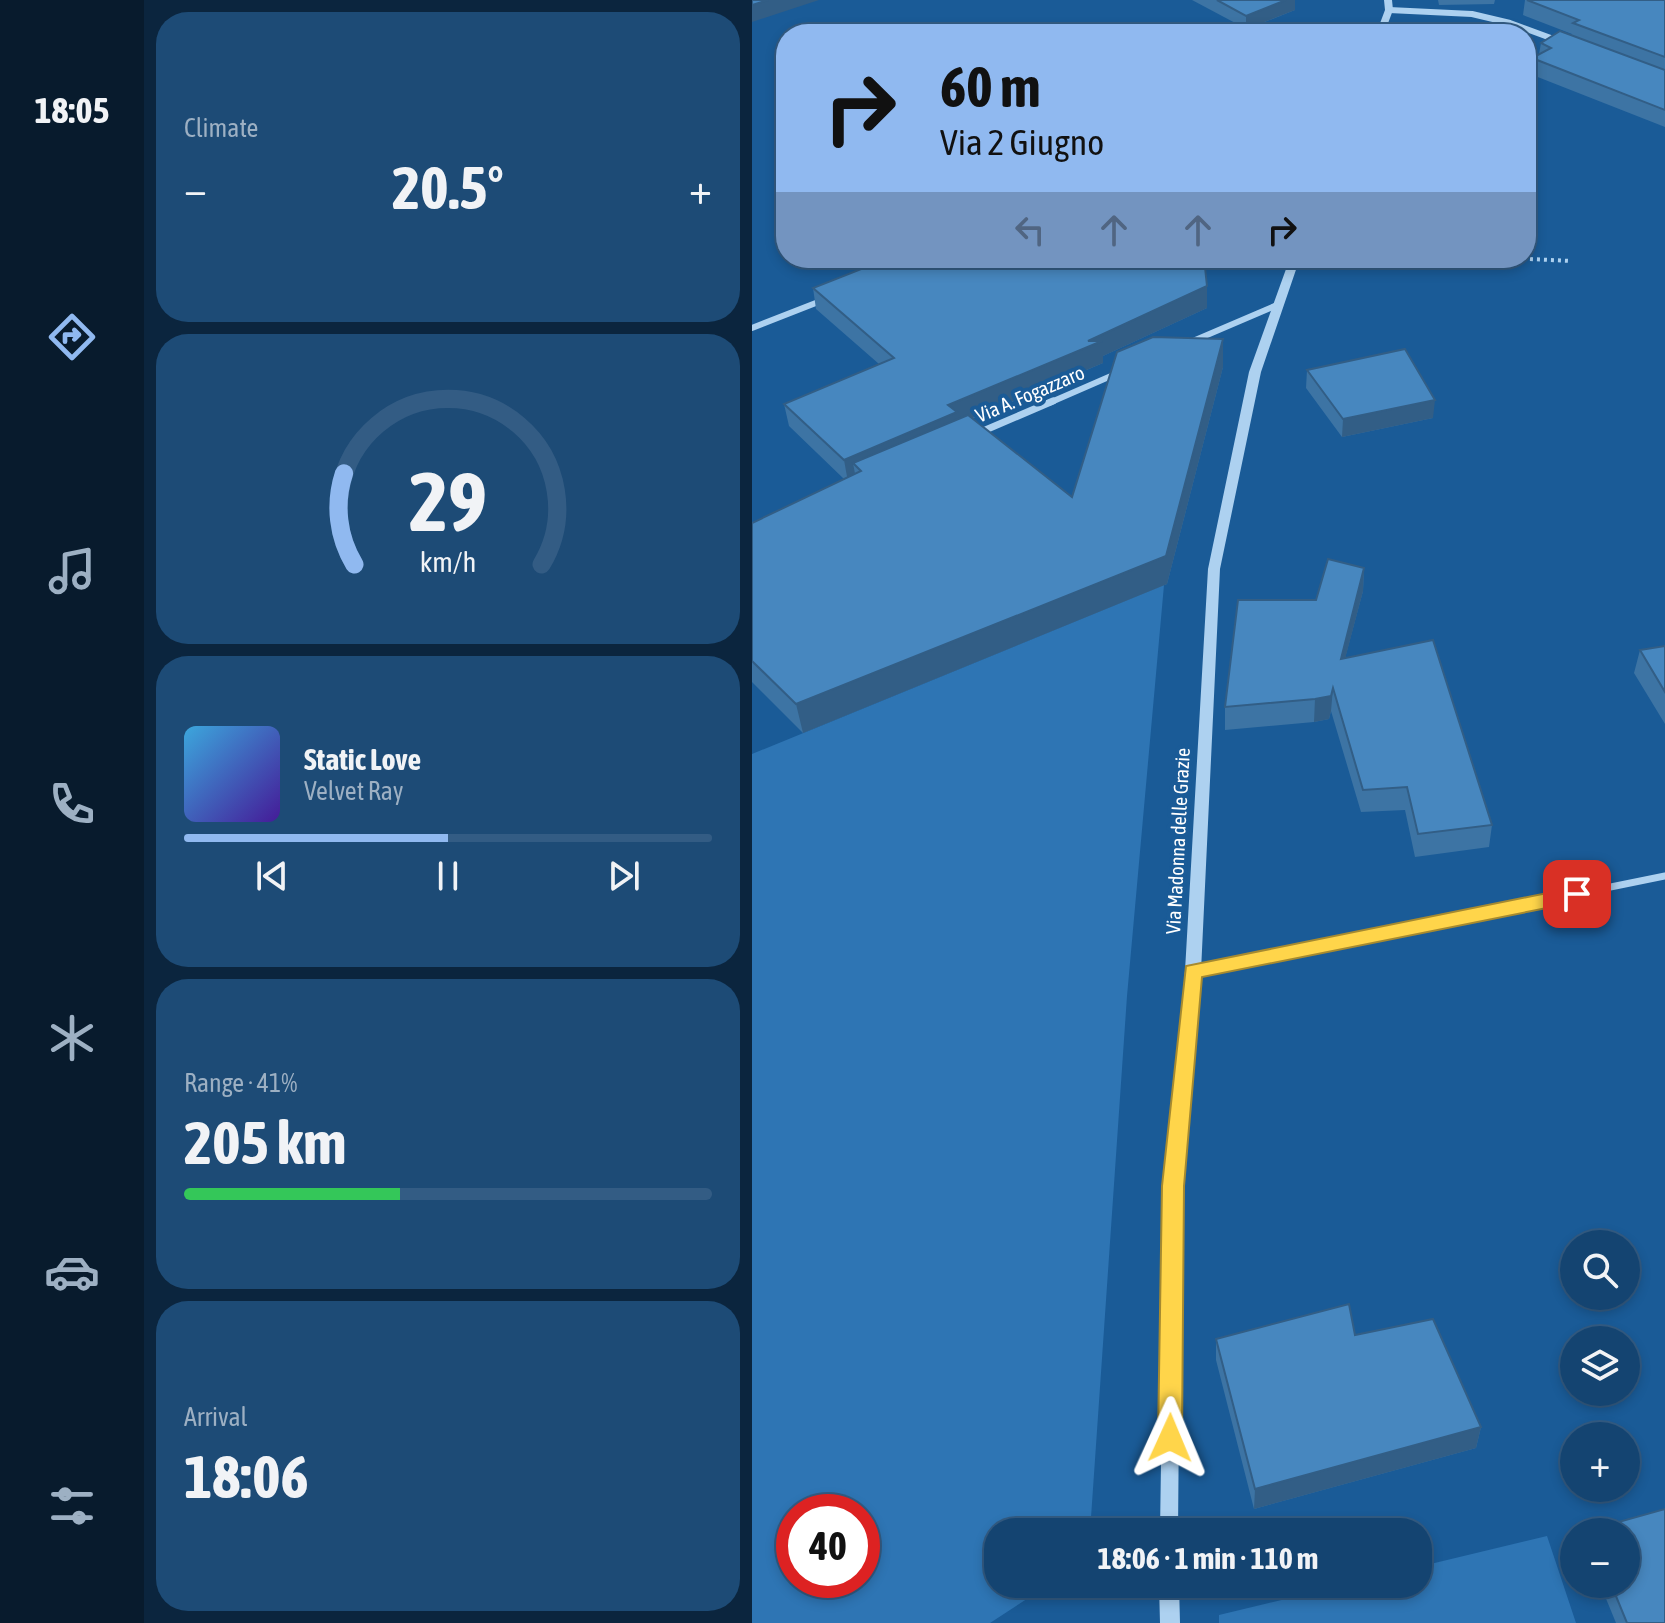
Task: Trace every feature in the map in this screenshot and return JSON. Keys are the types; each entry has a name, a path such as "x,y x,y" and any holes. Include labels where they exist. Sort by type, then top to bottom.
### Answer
{"street":[{"path":"1389,5 1472,14 1513,24"},
{"path":"1536,33 1566,44"},
{"name":"Via Madonna delle Grazie","path":"1169,1518 1173,1186 1193,971 1214,569 1255,372 1291,268"},
{"path":"752,328 835,296"},
{"path":"1190,343 1277,305"},
{"name":"Via A. Fogazzaro","path":"971,437 1131,368"},
{"path":"1193,971 1665,876"},
{"path":"1169,1598 1170,1623"}],"path":[{"path":"1536,259 1571,261"}],"shaded area":[{"path":"1164,585 1127,996 1091,1518 984,1518 984,1598 1028,1598 990,1623 752,1623 752,754"},
{"path":"1547,1536 1560,1575 1560,1598 1568,1598 1576,1623 1219,1623 1219,1615 1290,1598 1432,1598 1432,1564"}],"building":[{"path":"1217,0 1286,0 1246,16"},
{"path":"1527,0 1665,0 1665,57 1573,23 1579,20"},
{"path":"1560,31 1665,70 1665,110 1536,60 1536,56 1551,48 1541,43"},
{"path":"864,268 1205,268 1207,286 1088,341 1102,341 948,405 957,412 844,460 784,404 894,358 813,288"},
{"path":"1153,337 1223,339 1166,556 796,704 752,661 752,523 861,471 853,463 968,415 1072,497 1117,352"},
{"path":"1405,349 1435,400 1343,419 1307,370"},
{"path":"1328,559 1364,568 1341,659 1433,640 1492,825 1418,834 1407,787 1363,790 1333,688 1331,696 1315,699 1225,707 1238,600 1316,600"},
{"path":"1665,646 1665,692 1640,650"},
{"path":"1349,1304 1355,1335 1433,1319 1481,1427 1255,1489 1216,1339"},
{"path":"1665,1509 1665,1623 1627,1623 1617,1598 1640,1598 1640,1518 1633,1518"}],"route":[{"path":"1170,1438 1173,1186 1193,971 1577,894"}]}
